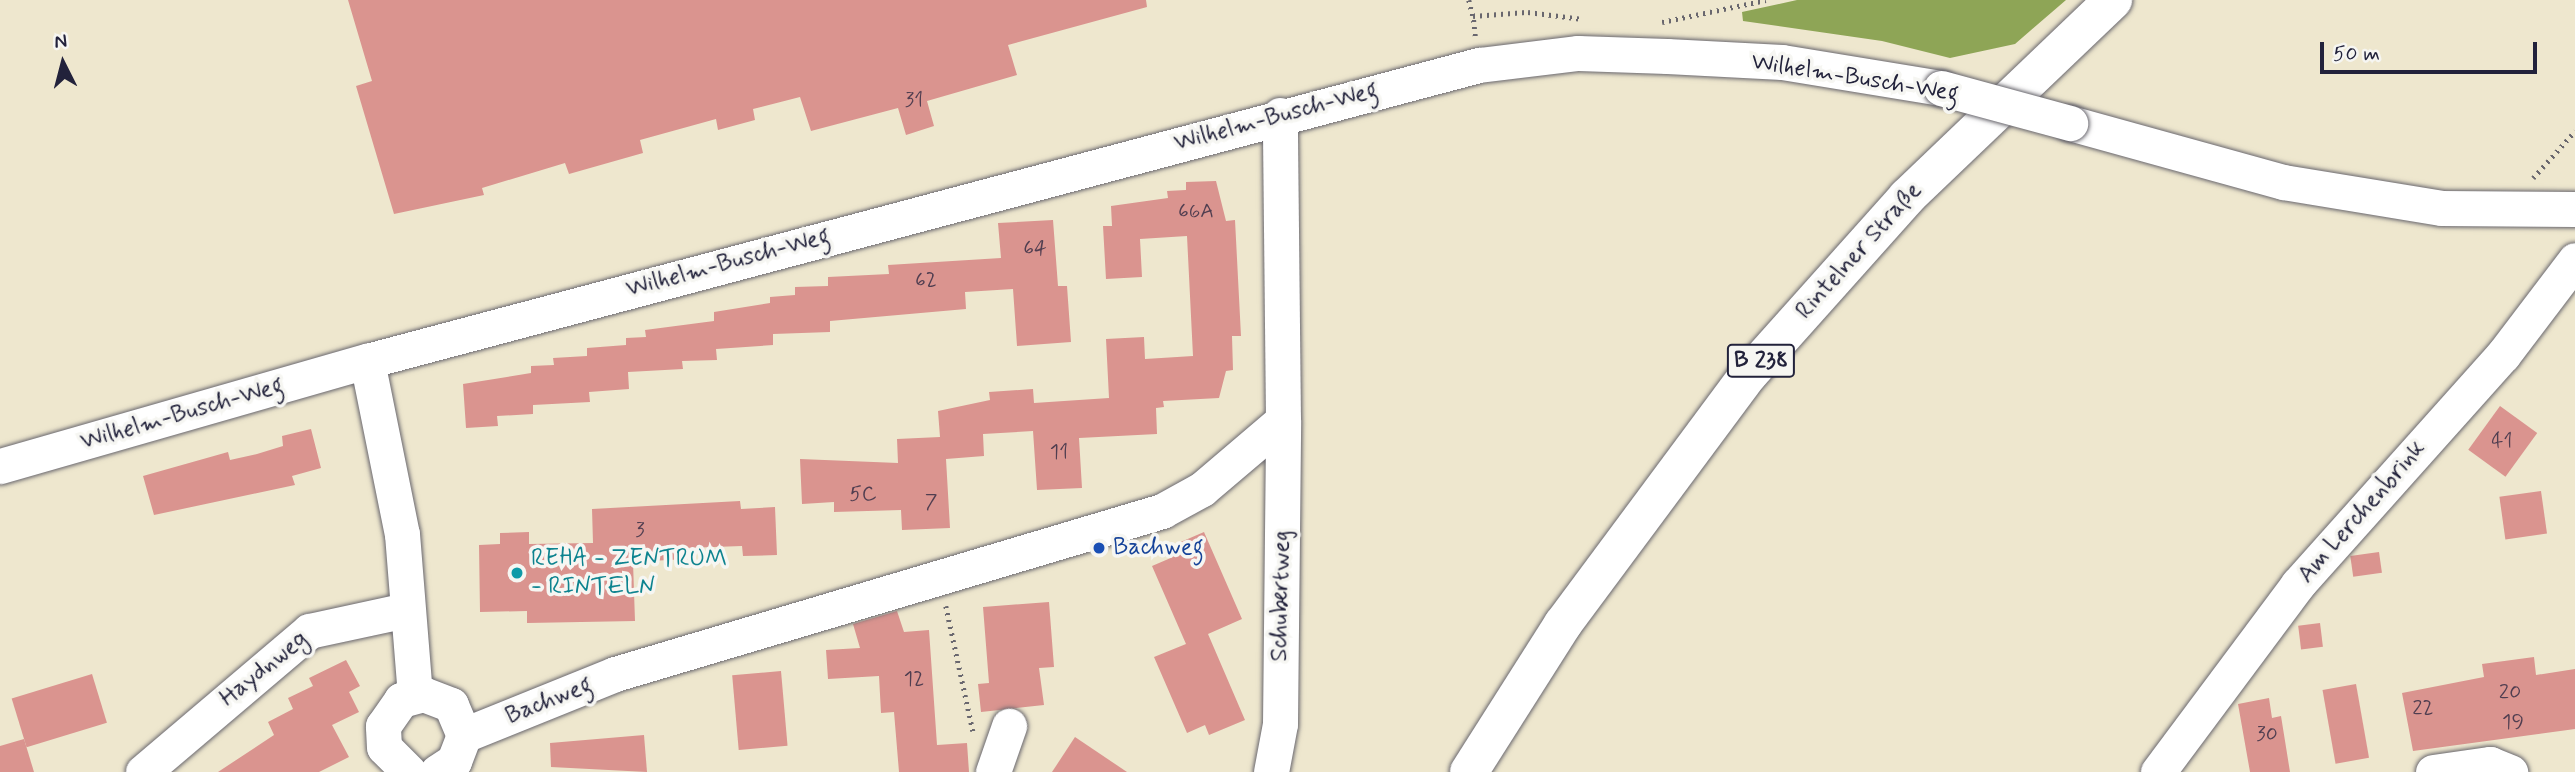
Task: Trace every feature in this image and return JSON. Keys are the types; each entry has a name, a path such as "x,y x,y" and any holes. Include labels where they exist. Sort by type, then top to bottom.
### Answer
{"main road":[{"name":"Rintelner Straße","path":"1469,772 1570,613 1749,374 1907,197 2113,0"}],"street":[{"name":"Wilhelm-Busch-Weg","path":"0,466 367,360 1280,115 1479,65 1578,53 1782,62 1941,88 2283,183 2441,208 2575,209"},
{"path":"1280,115 1283,420"},
{"name":"Am Lerchenbrink","path":"2158,772 2298,584 2503,355 2575,260"},
{"path":"367,360 401,534 415,695"},
{"name":"Bachweg","path":"464,734 615,674 1162,511 1202,489 1283,420"},
{"name":"Schubertweg","path":"1271,772 1280,724 1283,420"},
{"name":"Haydnweg","path":"143,772 309,631 406,610"},
{"path":"409,772 384,747 383,726 391,710 415,695 451,705 464,734 454,761 437,772"},
{"path":"985,759 1009,726"},
{"path":"2433,772 2490,764 2510,772"}],"path":[{"path":"1469,0 1473,16"},
{"path":"2506,208 2575,131"},
{"path":"940,579 985,759"}],"green space":[{"path":"1797,0 2066,0 2015,44 1950,58 1882,41 1743,21 1742,12"}],"building":[{"path":"348,0 1146,0 1147,7 1008,45 1017,75 927,101 934,126 906,135 898,108 811,131 800,97 753,109 755,120 718,130 716,119 640,140 643,153 569,174 565,163 482,188 484,195 394,214 356,86 372,81"},
{"path":"1216,181 1226,221 1235,220 1241,336 1232,336 1233,370 1226,371 1219,398 1163,401 1164,407 1156,408 1157,434 1079,438 1082,488 1037,490 1033,431 983,434 984,456 946,459 950,528 902,530 901,510 834,512 834,502 802,504 800,459 898,463 897,439 940,437 938,411 990,400 989,392 1033,389 1034,403 1109,398 1106,339 1144,337 1145,359 1193,356 1187,236 1140,239 1142,277 1106,279 1103,226 1112,226 1111,206 1168,198 1167,191 1186,190 1186,182"},
{"path":"1053,220 1058,286 1067,286 1071,342 1017,346 1013,289 965,292 966,309 830,321 830,332 773,334 773,345 716,349 717,360 682,361 683,369 628,372 629,389 589,392 590,402 533,405 533,414 497,416 498,426 466,428 463,384 531,373 531,366 554,365 553,358 587,356 587,348 626,345 626,338 646,337 645,330 714,321 714,312 770,303 770,297 795,295 795,287 828,286 828,277 889,274 888,265 1001,258 998,223"},
{"path":"2500,406 2537,433 2505,477 2468,450"},
{"path":"311,429 321,468 292,476 295,485 154,515 143,476 228,452 230,460 257,454 283,446 282,436"},
{"path":"2541,491 2547,534 2505,539 2499,497"},
{"path":"740,501 741,509 775,507 777,555 743,556 742,546 686,548 686,559 633,562 635,621 527,623 527,611 480,612 479,545 500,544 500,533 529,532 529,544 593,543 592,509"},
{"path":"1204,532 1242,619 1208,634 1245,720 1209,735 1205,725 1187,733 1154,657 1186,644 1152,566 1173,557 1169,547"},
{"path":"2379,552 2382,573 2353,577 2350,556"},
{"path":"1049,602 1054,667 1039,668 1044,705 981,712 978,684 989,683 983,607"},
{"path":"897,611 904,632 929,630 937,745 967,743 969,772 899,772 894,712 881,713 879,676 828,679 826,650 860,648 853,624"},
{"path":"2320,623 2323,647 2301,650 2298,626"},
{"path":"2534,657 2536,675 2575,669 2575,729 2413,751 2402,693 2484,677 2482,664"},
{"path":"346,660 360,686 349,692 359,712 332,725 349,757 319,772 218,772 274,735 268,722 293,709 288,698 313,686 309,678"},
{"path":"781,671 788,746 739,750 732,675"},
{"path":"92,674 107,723 27,747 12,699"},
{"path":"2356,684 2369,758 2336,764 2323,690"},
{"path":"2269,698 2272,718 2281,716 2290,772 2250,772 2238,704"},
{"path":"644,735 647,772 551,767 550,743"},
{"path":"1075,737 1127,772 1052,772"},
{"path":"24,739 34,772 0,772 0,746"}],"place":[{"name":"Bachweg","path":"1099,548"},
{"name":"REHA - ZENTRUM - RINTELN","path":"517,573"}]}
